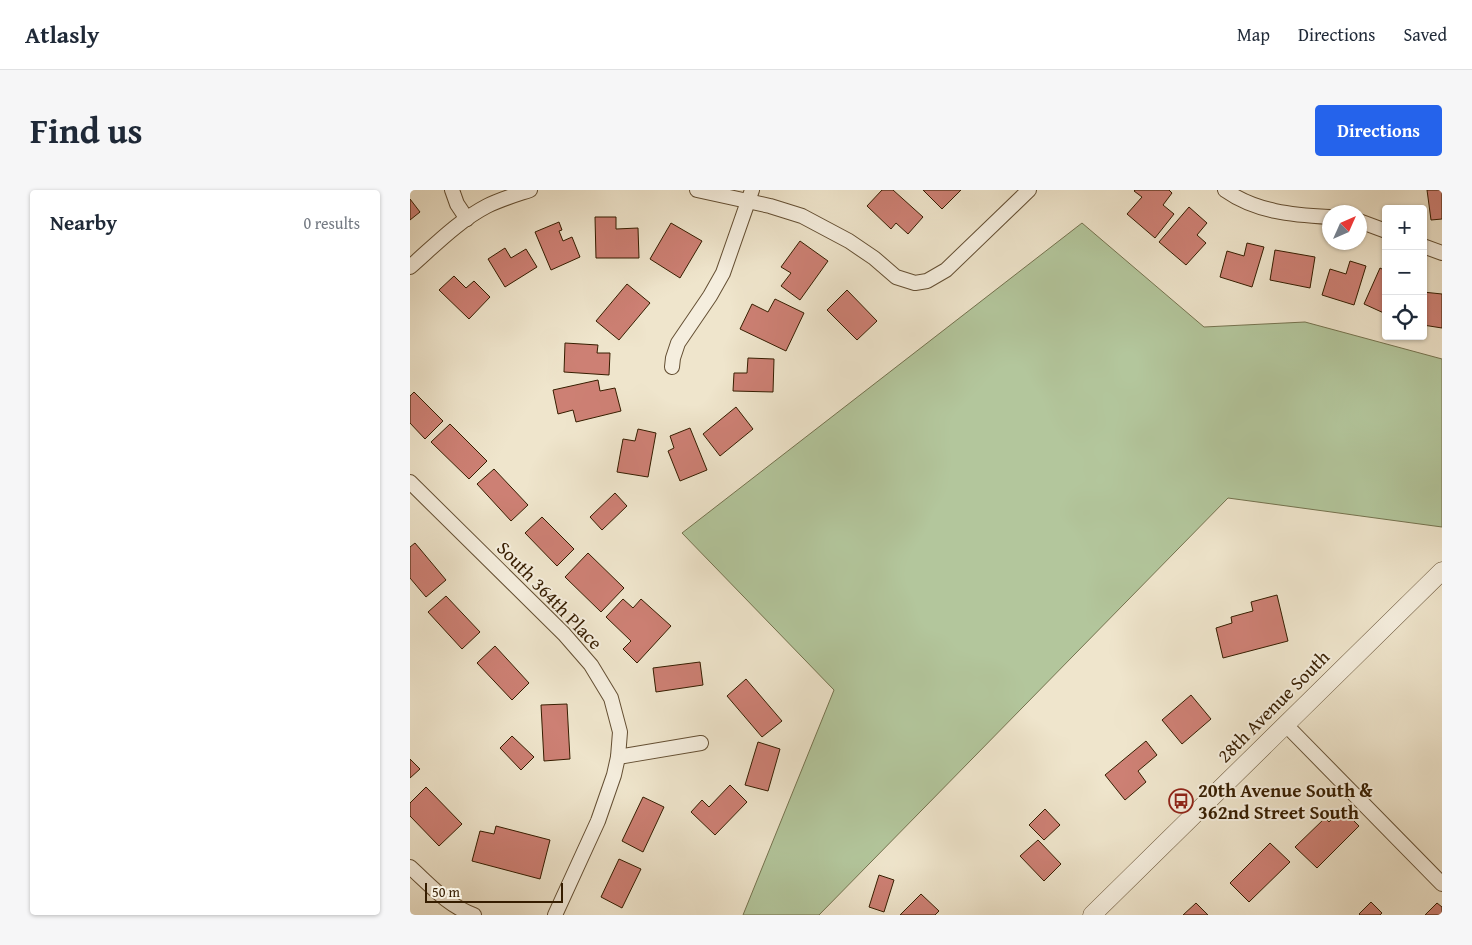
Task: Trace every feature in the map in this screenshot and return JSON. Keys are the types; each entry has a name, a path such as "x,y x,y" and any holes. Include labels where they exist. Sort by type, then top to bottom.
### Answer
{"street":[{"path":"452,190 457,204 467,219"},
{"path":"410,267 467,219 485,207 506,197 530,190"},
{"path":"697,190 750,196 770,206 816,222 849,241 886,268 896,278 908,282 922,282 936,277 943,272 1029,190"},
{"path":"1225,190 1253,206 1287,214 1322,216"},
{"path":"672,367 678,343 710,296 723,273 750,196"},
{"path":"1367,224 1382,230"},
{"path":"1427,247 1442,252"},
{"name":"South 364th Place","path":"410,482 564,634 586,658 611,698 620,732 618,757 607,797 555,915"},
{"name":"28th Avenue South","path":"1092,915 1442,571"},
{"path":"1285,724 1442,884"},
{"path":"618,757 700,742"},
{"path":"410,867 457,907 474,915"}],"green space":[{"path":"1082,223 1204,327 1305,322 1442,359 1442,527 1228,498 819,915 743,915 834,690 682,533"}],"building":[{"path":"882,190 893,190 923,217 908,234 896,223 891,229 867,206"},
{"path":"923,190 961,190 942,209"},
{"path":"1135,190 1169,190 1172,193 1163,205 1174,214 1155,238 1127,214 1142,197"},
{"path":"1427,190 1442,190 1442,219 1431,220"},
{"path":"410,199 420,212 410,220"},
{"path":"1189,207 1207,223 1197,235 1206,243 1186,265 1159,242"},
{"path":"595,217 616,217 616,229 638,228 639,258 596,258"},
{"path":"559,222 562,230 559,231 563,241 572,237 580,257 551,270 535,232"},
{"path":"671,223 702,241 680,278 650,259"},
{"path":"800,241 828,261 800,300 781,286 791,273 781,267"},
{"path":"1247,243 1264,247 1252,287 1220,277 1227,251 1244,256"},
{"path":"505,248 511,258 526,249 537,267 505,287 488,259"},
{"path":"1275,250 1315,257 1310,288 1270,280"},
{"path":"1350,261 1366,266 1354,305 1322,295 1330,269 1346,274"},
{"path":"1380,268 1382,269 1382,312 1364,304"},
{"path":"454,276 466,288 474,281 490,297 469,319 439,290"},
{"path":"627,284 650,303 619,340 596,321"},
{"path":"847,290 877,321 857,340 827,310"},
{"path":"1427,292 1442,294 1442,328 1427,326"},
{"path":"775,299 804,313 786,351 740,329 752,304 768,312"},
{"path":"565,343 598,345 597,353 610,353 609,375 564,372"},
{"path":"748,358 774,359 773,392 733,391 734,373 747,373"},
{"path":"598,380 600,391 615,388 621,411 576,422 573,410 558,414 553,390"},
{"path":"414,392 443,421 425,439 410,423 410,396"},
{"path":"736,407 753,429 720,456 703,434"},
{"path":"450,424 487,461 469,479 431,442"},
{"path":"690,428 707,470 680,481 668,451 674,448 670,436"},
{"path":"638,429 656,433 648,477 617,472 623,439 635,441"},
{"path":"494,469 528,505 511,521 477,484"},
{"path":"615,493 627,506 602,530 590,517"},
{"path":"542,517 574,549 557,566 525,533"},
{"path":"415,543 446,580 426,597 410,578 410,547"},
{"path":"588,553 624,588 601,612 565,577"},
{"path":"1277,595 1288,641 1223,658 1216,628 1232,623 1231,617 1253,611 1251,602"},
{"path":"446,596 480,632 462,649 428,612"},
{"path":"623,599 633,608 641,599 671,626 637,663 623,649 631,641 606,617"},
{"path":"495,646 529,683 512,700 477,663"},
{"path":"700,662 703,685 656,692 653,668"},
{"path":"746,679 782,721 762,737 727,696"},
{"path":"1191,695 1211,719 1182,744 1162,720"},
{"path":"567,704 570,759 544,761 541,705"},
{"path":"512,736 534,757 521,770 500,748"},
{"path":"1146,741 1157,755 1138,771 1146,782 1125,800 1105,775"},
{"path":"758,742 780,749 768,791 745,785"},
{"path":"410,759 420,769 410,778"},
{"path":"730,785 747,802 715,835 691,812 702,800 709,807"},
{"path":"426,787 462,824 439,846 410,816 410,803"},
{"path":"643,797 664,807 643,852 622,841"},
{"path":"1045,809 1060,825 1044,840 1029,825"},
{"path":"1342,809 1359,826 1317,868 1295,847 1325,818 1329,822"},
{"path":"496,826 550,840 540,879 472,861 480,831 494,834"},
{"path":"1038,840 1061,864 1044,881 1020,856"},
{"path":"1270,843 1290,862 1249,902 1230,883"},
{"path":"619,859 641,869 622,908 601,897"},
{"path":"879,875 894,880 884,912 869,907"},
{"path":"921,894 939,911 935,915 900,915"},
{"path":"1371,902 1382,913 1380,915 1360,915 1359,914"},
{"path":"1196,903 1208,915 1183,915"},
{"path":"1437,903 1442,907 1442,915 1425,915"}],"place":[{"name":"20th Avenue South & 362nd Street South","path":"1181,801"}]}
